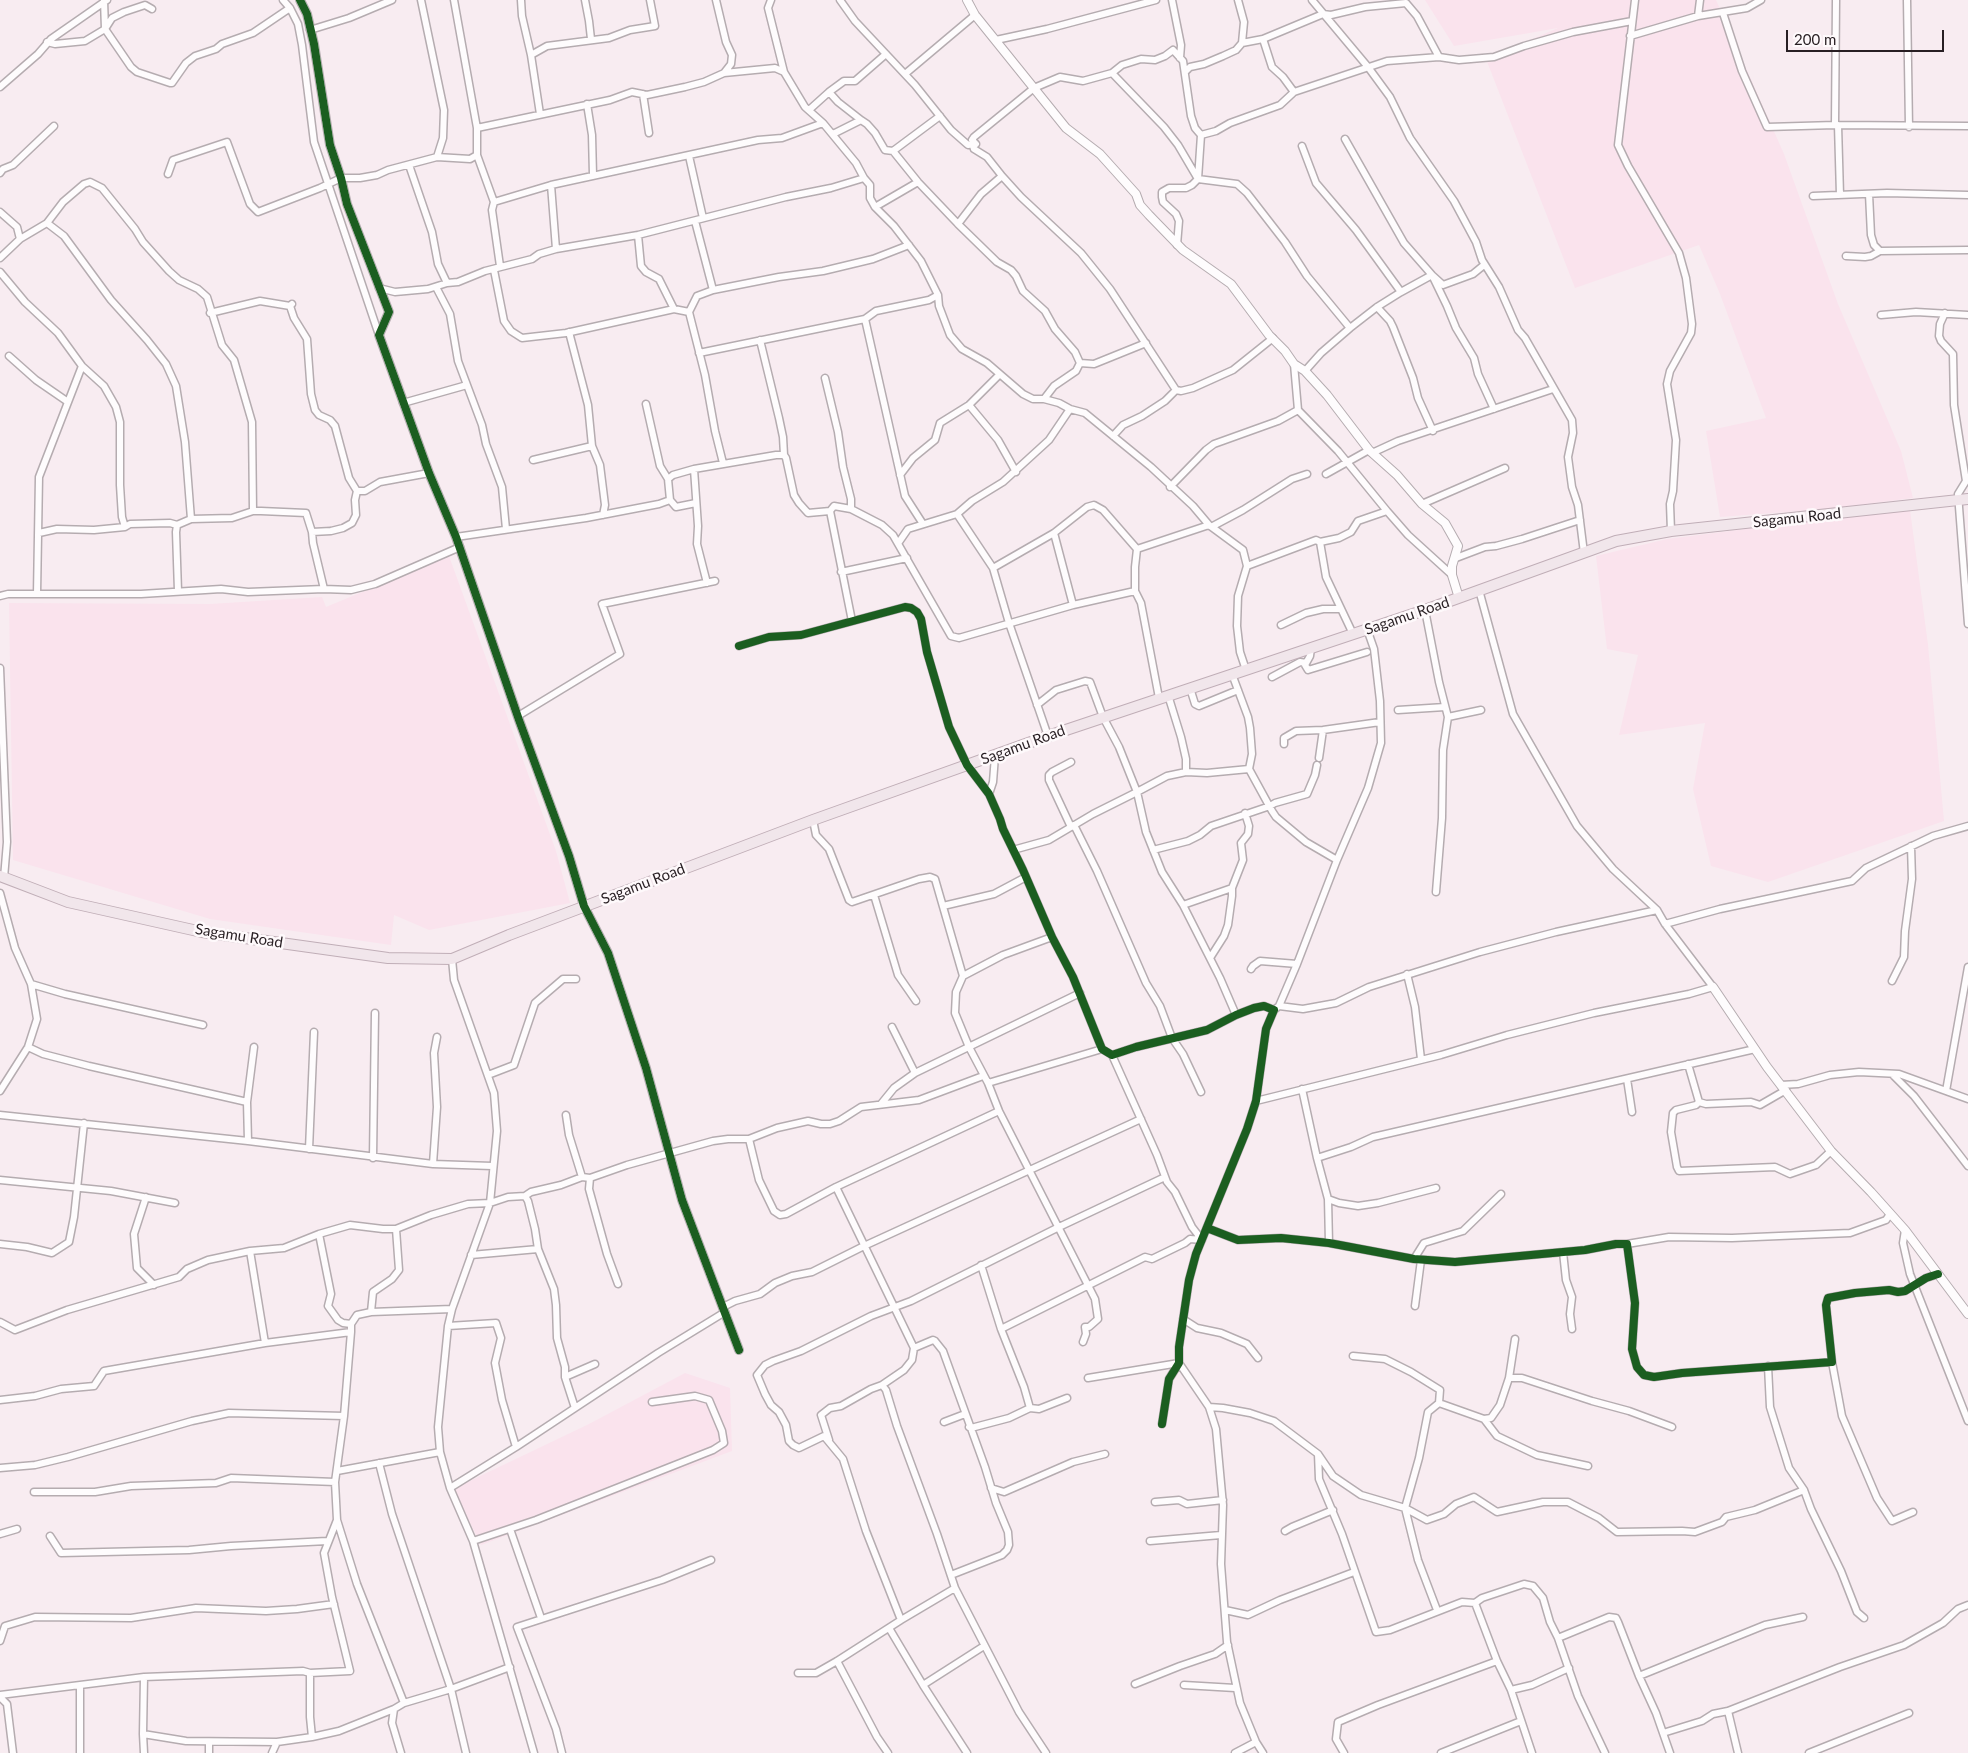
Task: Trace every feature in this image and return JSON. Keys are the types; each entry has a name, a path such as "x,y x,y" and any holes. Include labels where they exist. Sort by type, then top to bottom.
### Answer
{"highway":[{"name":"Sagamu Road","path":"2,877 68,902 202,932 388,958 452,959 584,906 813,820 1103,717 1425,610 1616,541 1671,531 1964,500"}],"street":[{"path":"283,0 290,8 298,24 314,142 328,184 429,473 460,547 518,716 569,856 584,906 611,961 646,1068 682,1200 738,1350"},
{"path":"300,0 307,14 330,145 347,204 389,312 379,334"},
{"path":"310,30 349,18 392,0"},
{"path":"422,0 444,110 443,138 437,157"},
{"path":"454,0 477,128 477,155 494,202 492,210 500,266"},
{"path":"520,0 540,114"},
{"path":"584,0 590,21 591,40"},
{"path":"531,55 547,46 609,38 630,30 655,26 650,0"},
{"path":"716,0 726,42 732,55 731,64 724,73"},
{"path":"771,0 768,8 784,72 800,100 834,134 856,163 870,185 870,198 875,207 910,245 927,271 938,295 939,306 950,335 962,349 982,359 1023,394 1033,399 1044,399 1059,403 1070,409 1085,413 1151,467 1170,487 1193,506 1211,526 1243,550 1247,566 1238,596 1237,626 1240,652 1246,670"},
{"path":"840,0 855,21 905,74 951,130 968,145 976,144"},
{"path":"966,0 975,15 1066,128 1100,154 1136,194 1140,205 1177,245 1205,268 1231,284 1294,364 1305,371 1327,395 1370,452 1396,475 1422,504 1445,523 1454,535 1458,546 1456,558 1452,566 1452,576 1459,598"},
{"path":"996,40 1046,30 1156,0"},
{"path":"1172,0 1181,45 1180,59"},
{"path":"1186,71 1190,67 1204,64 1236,50 1242,43 1244,22 1238,0"},
{"path":"1312,0 1368,67 1390,97 1410,138 1454,201 1476,242 1484,265 1498,287 1518,330 1525,338 1573,426 1568,457 1572,488 1578,505 1584,553"},
{"path":"1635,0 1618,145 1628,166 1679,253 1686,278 1692,324 1691,333 1670,371 1667,384 1676,440 1673,491 1670,504 1671,531"},
{"path":"1698,16 1700,0"},
{"path":"1630,36 1698,16 1747,8 1761,0"},
{"path":"1836,0 1837,125 1840,195"},
{"path":"1907,0 1909,127"},
{"path":"105,1 105,29 127,62 137,72 170,84 186,63 194,56 253,33 290,8"},
{"path":"0,87 38,54 47,42 105,1"},
{"path":"1242,43 1263,39 1323,14 1331,15 1366,7 1406,3 1417,16 1439,57"},
{"path":"47,42 55,44 85,41 105,29 112,18 124,12 145,5 152,9"},
{"path":"1723,13 1742,71 1767,127 1837,125 1968,126"},
{"path":"905,74 975,15"},
{"path":"1201,135 1280,106 1294,92 1387,61 1439,57 1459,60 1494,57 1573,32 1632,21"},
{"path":"1263,39 1272,67 1283,77 1294,92"},
{"path":"976,144 972,140 974,137 1034,88 1060,77 1083,81 1112,72 1122,65 1140,59 1155,60 1173,50 1183,61 1186,71 1191,116 1195,128 1201,135 1198,179 1192,186 1169,188 1162,192 1164,202 1176,214 1178,221 1177,245"},
{"path":"809,110 844,81 855,81 886,54"},
{"path":"477,128 610,100 632,92 647,95 685,87 704,82 724,73 775,68 784,72"},
{"path":"1112,72 1164,127 1178,145 1198,179"},
{"path":"829,92 838,102 875,132 885,150 893,151 940,116"},
{"path":"643,94 649,133"},
{"path":"587,104 592,135 593,175"},
{"path":"834,134 861,120"},
{"path":"494,202 593,175 690,156 758,140 782,138 823,122"},
{"path":"1,169 13,166 54,126"},
{"path":"1346,140 1404,243 1443,285 1474,274 1484,265"},
{"path":"168,174 173,160 227,142 250,204 256,212 341,178 360,178 377,175 388,170 437,157 470,159 477,155"},
{"path":"976,144 973,146 974,149 987,157 1002,176 1081,253 1110,289 1125,315 1146,343 1176,390 1181,391 1193,388 1233,370 1273,338"},
{"path":"1302,146 1316,183 1356,230 1401,292"},
{"path":"893,151 918,182 958,224 998,262 1011,270 1023,291 1045,310 1055,330 1075,352 1080,363"},
{"path":"690,156 703,218"},
{"path":"409,165 423,204 438,264 446,283"},
{"path":"958,224 981,194 1002,176"},
{"path":"379,288 395,292 436,287 446,283 458,282 485,271 494,270 500,266 532,259 539,254 556,249 638,235 786,197 831,188 864,178"},
{"path":"1198,179 1237,184 1243,189 1263,213 1308,276 1350,328"},
{"path":"0,258 20,239 47,223 63,202 84,184 90,182 98,185 135,229 143,242 174,275 188,285 198,289 207,297 210,313 222,345 234,360 252,422 253,511"},
{"path":"875,207 918,182"},
{"path":"551,185 556,249"},
{"path":"1869,194 1871,235 1874,245 1880,251"},
{"path":"1813,196 1869,194 1968,195"},
{"path":"0,212 17,227 20,239"},
{"path":"695,221 713,290"},
{"path":"47,223 64,236 111,300 166,364 176,386 186,442 191,519"},
{"path":"638,235 642,266 646,272 659,279 674,309"},
{"path":"723,463 689,312 697,296 713,290 779,277 823,271 873,259 910,245"},
{"path":"1846,256 1872,256 1880,251 1968,250"},
{"path":"494,270 504,321 511,332 522,338 569,332 674,309 689,312"},
{"path":"0,272 25,302 58,334 82,366 104,386 116,407 120,422 120,485 124,527"},
{"path":"1305,371 1321,352 1377,307 1432,275"},
{"path":"1432,275 1456,328 1474,358 1478,374 1494,409"},
{"path":"436,287 450,314 458,362 482,425 486,444 502,487 506,529"},
{"path":"699,354 865,319 876,311 929,300 938,295"},
{"path":"210,313 260,301 292,304 294,318 307,338 311,394 315,410 319,415 330,420 335,426 348,478 357,491 355,500 356,515 352,522 343,528 312,532"},
{"path":"1377,307 1393,327 1413,378 1418,398 1433,431"},
{"path":"1881,315 1916,312 1968,315"},
{"path":"1945,313 1940,324 1939,336 1953,354 1954,405 1967,481 1958,494 1964,500 1968,624"},
{"path":"865,319 905,496 923,524"},
{"path":"569,332 588,405 592,446 602,475 603,515"},
{"path":"760,340 783,437 784,455 794,495 798,503 808,513 830,511 834,506 851,509 882,525 894,534 951,636 959,638 1073,605 1135,591"},
{"path":"1080,363 1094,364 1146,343"},
{"path":"8,356 36,380 68,402"},
{"path":"1044,399 1054,386 1076,371 1080,363"},
{"path":"1294,364 1298,410 1338,451 1345,463 1408,535 1452,576"},
{"path":"37,594 39,477 82,366"},
{"path":"900,475 913,458 935,440 940,423 969,404 999,375"},
{"path":"825,378 838,432 851,509"},
{"path":"404,403 467,385"},
{"path":"1326,474 1345,463 1398,441 1433,431 1464,418 1553,388"},
{"path":"1113,436 1123,425 1142,416 1165,401 1176,390"},
{"path":"646,404 660,466 668,480 670,500 676,507 696,503"},
{"path":"969,404 998,440 1016,472"},
{"path":"899,542 908,529 957,514 965,506 1004,482 1049,440 1070,409"},
{"path":"1170,487 1214,444 1278,421 1298,410"},
{"path":"533,460 592,446"},
{"path":"668,480 673,475 694,469 776,454 784,455"},
{"path":"1422,504 1505,468"},
{"path":"694,469 697,544 707,583"},
{"path":"357,491 365,490 380,482 429,473"},
{"path":"1137,549 1211,526 1243,510 1292,479 1307,474"},
{"path":"456,537 603,515 659,504 670,500"},
{"path":"993,568 1054,533 1087,507 1094,504 1103,510 1137,549 1135,591 1140,603 1164,697 1181,737 1186,759 1186,772"},
{"path":"39,533 57,529 82,531 124,527 130,524 170,523 177,525 191,519 232,518 253,511 306,513 324,589"},
{"path":"830,511 852,621"},
{"path":"1247,566 1316,540 1320,542 1339,538 1351,532 1358,521 1386,511"},
{"path":"957,514 993,568 1009,623 1048,736"},
{"path":"1456,558 1485,547 1522,539 1580,520"},
{"path":"177,525 178,592"},
{"path":"1054,533 1073,605"},
{"path":"1320,542 1326,577 1353,634"},
{"path":"0,596 8,594 141,594 222,590 256,592 324,589 351,590 375,584 460,547"},
{"path":"841,572 907,558"},
{"path":"518,716 620,654 602,604 715,581"},
{"path":"1479,590 1512,714 1577,826 1613,869 1657,910 1665,924 1713,987 1755,1049 1831,1151 1905,1230 1968,1314"},
{"path":"739,646 769,637 801,635 905,608 917,612 921,619 927,652 948,727 967,765 988,794 1052,937 1062,952 1102,1049 1112,1055 1165,1177 1175,1192 1189,1222 1202,1240"},
{"path":"1281,625 1306,613 1323,609 1341,609"},
{"path":"1425,610 1438,682 1448,717 1443,750 1442,818 1436,892"},
{"path":"1162,1424 1169,1379 1179,1363 1189,1280 1202,1240 1241,1149 1256,1101 1266,1029 1297,964 1337,860 1368,788 1381,742 1380,701 1374,649 1368,629"},
{"path":"1311,648 1310,656 1306,663 1306,669 1308,670 1367,652"},
{"path":"1272,677 1300,662 1306,663"},
{"path":"0,668 7,842 2,877"},
{"path":"1232,674 1248,717 1252,740 1249,769 1276,817 1306,842 1337,860"},
{"path":"1037,705 1056,690 1088,681 1103,717 1119,747 1137,792 1140,813 1162,872 1183,905 1236,1015"},
{"path":"1190,688 1195,704 1199,706 1238,690"},
{"path":"1398,710 1445,707"},
{"path":"1448,717 1481,710"},
{"path":"1284,744 1284,738 1296,731 1323,730 1380,722"},
{"path":"1153,850 1188,841 1200,835 1211,826 1270,806 1279,801 1307,794 1315,775 1323,730"},
{"path":"988,794 993,782 995,756"},
{"path":"1071,762 1049,774 1049,780 1097,871 1146,983 1160,1006 1172,1038 1183,1054 1201,1092"},
{"path":"1013,850 1049,840 1167,776 1186,772 1207,773 1249,769"},
{"path":"1260,808 1265,796"},
{"path":"1210,958 1224,936 1228,925 1232,888 1243,860 1241,843 1248,834 1249,826 1245,813"},
{"path":"813,820 816,835 828,849 849,900 852,902 919,879 930,877 935,879 962,976 956,992 954,1006 969,1047 988,1083 998,1111 1095,1299 1098,1319 1089,1327 1085,1327 1086,1334 1083,1342"},
{"path":"1665,924 1720,909 1852,881 1866,868 1911,846 1933,836 1968,826"},
{"path":"1892,981 1904,957 1905,931 1912,879 1911,846"},
{"path":"943,906 994,894 1026,877"},
{"path":"1183,905 1232,888"},
{"path":"0,893 16,948 31,984 37,1019 28,1047 0,1091"},
{"path":"874,895 895,968 916,1001"},
{"path":"1112,1055 1207,1030 1236,1015 1264,1006 1303,1009 1330,1005 1369,987 1480,952 1556,932 1657,910"},
{"path":"962,976 1003,955 1052,937"},
{"path":"452,959 454,980 494,1093 497,1132 492,1166 490,1203 452,1309 448,1326 438,1427 440,1452 450,1488 473,1541 534,1753"},
{"path":"1252,970 1252,966 1260,961 1297,964"},
{"path":"1946,1090 1968,967"},
{"path":"1407,974 1416,1007 1421,1059"},
{"path":"488,1075 514,1065 535,1003 563,979 576,979"},
{"path":"31,984 65,994 203,1025"},
{"path":"1256,1101 1594,1013 1689,994 1713,987"},
{"path":"880,1104 894,1088 915,1073 1080,993"},
{"path":"373,1158 375,1012"},
{"path":"892,1027 915,1073"},
{"path":"309,1149 314,1032"},
{"path":"433,1164 437,1107 434,1053 436,1037"},
{"path":"28,1047 43,1054 89,1066 247,1102"},
{"path":"248,1141 247,1102 254,1047"},
{"path":"988,1083 1102,1049"},
{"path":"1317,1158 1352,1147 1373,1136 1755,1049"},
{"path":"1688,1064 1699,1102"},
{"path":"1699,1102 1706,1104 1751,1102 1760,1105 1784,1088 1830,1075 1860,1072 1893,1076 1899,1074 1968,1098"},
{"path":"0,1322 15,1330 67,1310 179,1277 187,1269 208,1260 250,1251 284,1248 319,1234 350,1225 396,1229 431,1215 468,1204 490,1203 508,1197 525,1196 530,1192 582,1177 590,1178 669,1153 728,1139 749,1140 777,1128 808,1121 830,1124 861,1108 919,1100 983,1076"},
{"path":"1893,1076 1914,1096 1968,1166"},
{"path":"1627,1079 1632,1112"},
{"path":"1302,1089 1328,1199 1329,1243"},
{"path":"1699,1102 1696,1105 1676,1110 1673,1114 1671,1132 1679,1171 1775,1167 1790,1174 1816,1165 1831,1151"},
{"path":"749,1140 759,1180 772,1207 778,1214 786,1214 836,1187 998,1111"},
{"path":"0,1115 248,1141 373,1158 433,1164 492,1166"},
{"path":"566,1115 569,1135 582,1177"},
{"path":"450,1488 516,1447 735,1301 760,1294 775,1283 792,1276 812,1272 864,1246 1141,1120"},
{"path":"0,1244 27,1247 52,1253 69,1242 84,1123"},
{"path":"829,1440 822,1436 799,1448 792,1445 789,1441 786,1425 765,1394 757,1375 765,1365 801,1351 871,1316 911,1301 1058,1227 1165,1177"},
{"path":"590,1178 589,1189 607,1254 618,1284"},
{"path":"0,1180 111,1191 175,1203"},
{"path":"836,1187 914,1348 909,1365 882,1385 871,1389 842,1406 830,1408 821,1415 829,1440 843,1459 866,1531 901,1620"},
{"path":"1328,1199 1358,1206 1378,1203 1436,1188"},
{"path":"1414,1259 1424,1242 1463,1231 1501,1194"},
{"path":"525,1196 536,1229 538,1249 554,1289 556,1338 565,1366 565,1377 575,1408"},
{"path":"146,1197 134,1234 137,1268 154,1285"},
{"path":"1207,1228 1238,1240 1281,1238 1329,1243 1421,1260 1455,1262 1563,1252 1670,1237 1732,1238 1850,1233 1886,1220 1890,1214"},
{"path":"371,1312 373,1292 392,1279 399,1270 396,1229"},
{"path":"1905,1230 1904,1243 1915,1286 1968,1421"},
{"path":"319,1234 331,1294 328,1306 338,1320 350,1324"},
{"path":"1001,1328 1145,1257 1152,1259 1190,1239 1202,1240"},
{"path":"1627,1244 1636,1303 1632,1349 1637,1367 1644,1375 1654,1377 1682,1373 1832,1362"},
{"path":"471,1255 538,1249"},
{"path":"250,1251 265,1343"},
{"path":"1563,1252 1566,1280 1572,1297 1570,1314 1572,1329"},
{"path":"1415,1306 1421,1260"},
{"path":"981,1265 1001,1328 1024,1387 1030,1408"},
{"path":"1913,1512 1892,1521 1877,1498 1842,1416 1832,1362 1826,1305 1828,1298 1889,1290 1898,1292 1915,1286 1926,1278 1938,1274"},
{"path":"404,1703 357,1584 337,1520 335,1482 344,1416 351,1332 350,1324 358,1315 371,1312 452,1309"},
{"path":"1183,1319 1197,1328 1222,1332 1247,1344 1258,1358"},
{"path":"448,1326 496,1323 501,1338 495,1363 502,1400 516,1447"},
{"path":"0,1400 35,1396 61,1389 94,1386 104,1371 265,1343 351,1332"},
{"path":"1439,1403 1484,1419 1491,1418 1500,1405 1509,1378 1515,1339"},
{"path":"914,1348 933,1340 943,1351 1008,1532 1007,1550 1002,1555 951,1575"},
{"path":"1353,1356 1385,1358 1440,1390 1439,1403 1428,1412 1419,1458 1405,1508 1418,1560 1437,1610"},
{"path":"1088,1378 1179,1363"},
{"path":"1179,1363 1209,1407 1216,1429 1222,1500 1221,1564 1228,1645 1235,1688 1256,1742 1263,1753"},
{"path":"565,1377 594,1364"},
{"path":"1768,1366 1770,1407 1789,1468 1804,1490 1857,1612 1864,1618"},
{"path":"1509,1378 1522,1378 1592,1402 1629,1411 1672,1427"},
{"path":"882,1385 886,1390 917,1485 955,1588 1019,1712 1046,1753"},
{"path":"473,1541 510,1529 713,1450 724,1443 722,1431 709,1400 695,1396 652,1402"},
{"path":"969,1427 1009,1418 1030,1408 1039,1409 1067,1398"},
{"path":"1209,1407 1250,1413 1274,1422 1318,1454 1333,1476 1362,1495 1405,1508 1427,1520 1444,1514 1456,1504 1474,1496 1497,1512 1543,1502 1568,1502 1600,1518 1618,1532 1695,1532 1722,1522 1726,1518 1755,1510 1804,1490"},
{"path":"0,1468 35,1465 192,1421 229,1413 344,1416"},
{"path":"944,1422 965,1414"},
{"path":"1484,1419 1497,1436 1537,1455 1588,1466"},
{"path":"337,1471 440,1452"},
{"path":"991,1488 1004,1492 1073,1462 1105,1454"},
{"path":"1318,1454 1320,1479 1333,1510 1354,1572 1358,1577 1368,1613 1376,1632 1390,1630 1437,1610 1462,1602 1475,1603 1482,1598 1524,1584 1533,1586 1543,1598 1578,1696 1605,1753"},
{"path":"379,1463 392,1514 451,1689 466,1753"},
{"path":"34,1492 95,1492 131,1486 216,1483 232,1478 335,1482"},
{"path":"1155,1502 1179,1500 1187,1504 1222,1500"},
{"path":"1285,1531 1333,1510"},
{"path":"0,1696 144,1677 350,1671 324,1553 327,1541 337,1520"},
{"path":"0,1534 17,1529"},
{"path":"510,1529 541,1618"},
{"path":"1150,1541 1221,1535"},
{"path":"50,1536 61,1553 189,1550 327,1541"},
{"path":"562,1753 556,1729 516,1627 662,1580 711,1560"},
{"path":"1225,1610 1248,1615 1280,1600 1354,1572"},
{"path":"798,1673 816,1673 955,1588"},
{"path":"1475,1603 1497,1662 1511,1690 1532,1753"},
{"path":"0,1641 5,1626 35,1617 130,1618 196,1608 266,1611 334,1604"},
{"path":"1663,1733 1702,1721 1713,1714 1728,1711 1840,1667 1904,1645 1942,1623 1958,1609 1968,1605"},
{"path":"1558,1638 1609,1617 1616,1618 1670,1753"},
{"path":"1639,1676 1765,1625 1803,1617"},
{"path":"889,1628 967,1753"},
{"path":"1135,1684 1215,1654 1228,1645"},
{"path":"923,1685 984,1646"},
{"path":"837,1661 876,1737 888,1753"},
{"path":"1344,1753 1336,1739 1338,1722 1378,1705 1497,1662"},
{"path":"143,1734 186,1741 277,1742 339,1732 404,1703 451,1689 510,1667"},
{"path":"1511,1690 1532,1685 1569,1668"},
{"path":"310,1673 312,1736"},
{"path":"144,1677 144,1753"},
{"path":"80,1685 80,1753"},
{"path":"1184,1685 1235,1688"},
{"path":"0,1696 7,1704 13,1753"},
{"path":"394,1709 392,1723 401,1753"},
{"path":"1728,1711 1738,1753"},
{"path":"1810,1753 1909,1713"},
{"path":"1441,1753 1521,1721"},
{"path":"209,1742 209,1753"},
{"path":"269,1742 272,1753"},
{"path":"272,1753 277,1742"},
{"path":"1235,1753 1256,1742"}],"shaded area":[{"path":"1425,0 1716,0 1784,154 1838,304 1901,451 1913,498 1828,509 1720,517 1706,431 1766,418 1720,294 1699,245 1575,288 1486,59 1558,28 1454,46"},
{"path":"1910,510 1928,645 1944,821 1768,882 1711,866 1693,789 1705,723 1619,735 1638,655 1607,649 1596,556 1667,539"},
{"path":"449,556 556,851 570,903 429,930 394,915 391,945 210,919 13,860 9,603 210,604 322,597 326,607"},
{"path":"685,1373 730,1388 732,1451 481,1545 453,1489 589,1424"}],"cycle path":[{"path":"300,0 307,14 314,44 330,145 347,204 389,312 379,335 429,473 456,537 519,720 569,856 584,906 608,953 646,1068 682,1200 739,1350"},
{"path":"739,646 769,637 801,635 905,607 917,612 921,619 927,652 949,727 967,765 989,794 1052,937 1073,977 1102,1049 1112,1055 1136,1047 1207,1030 1254,1008 1264,1006 1274,1010 1266,1029 1256,1101 1247,1129 1196,1254 1189,1280 1179,1347 1179,1363 1169,1379 1162,1424"},
{"path":"1207,1228 1238,1240 1281,1238 1329,1243 1414,1259 1455,1262 1585,1250 1616,1244 1627,1244 1635,1303 1632,1349 1637,1367 1644,1375 1654,1377 1682,1373 1832,1362 1826,1305 1828,1298 1855,1293 1889,1290 1905,1291 1926,1278 1938,1274"}]}
